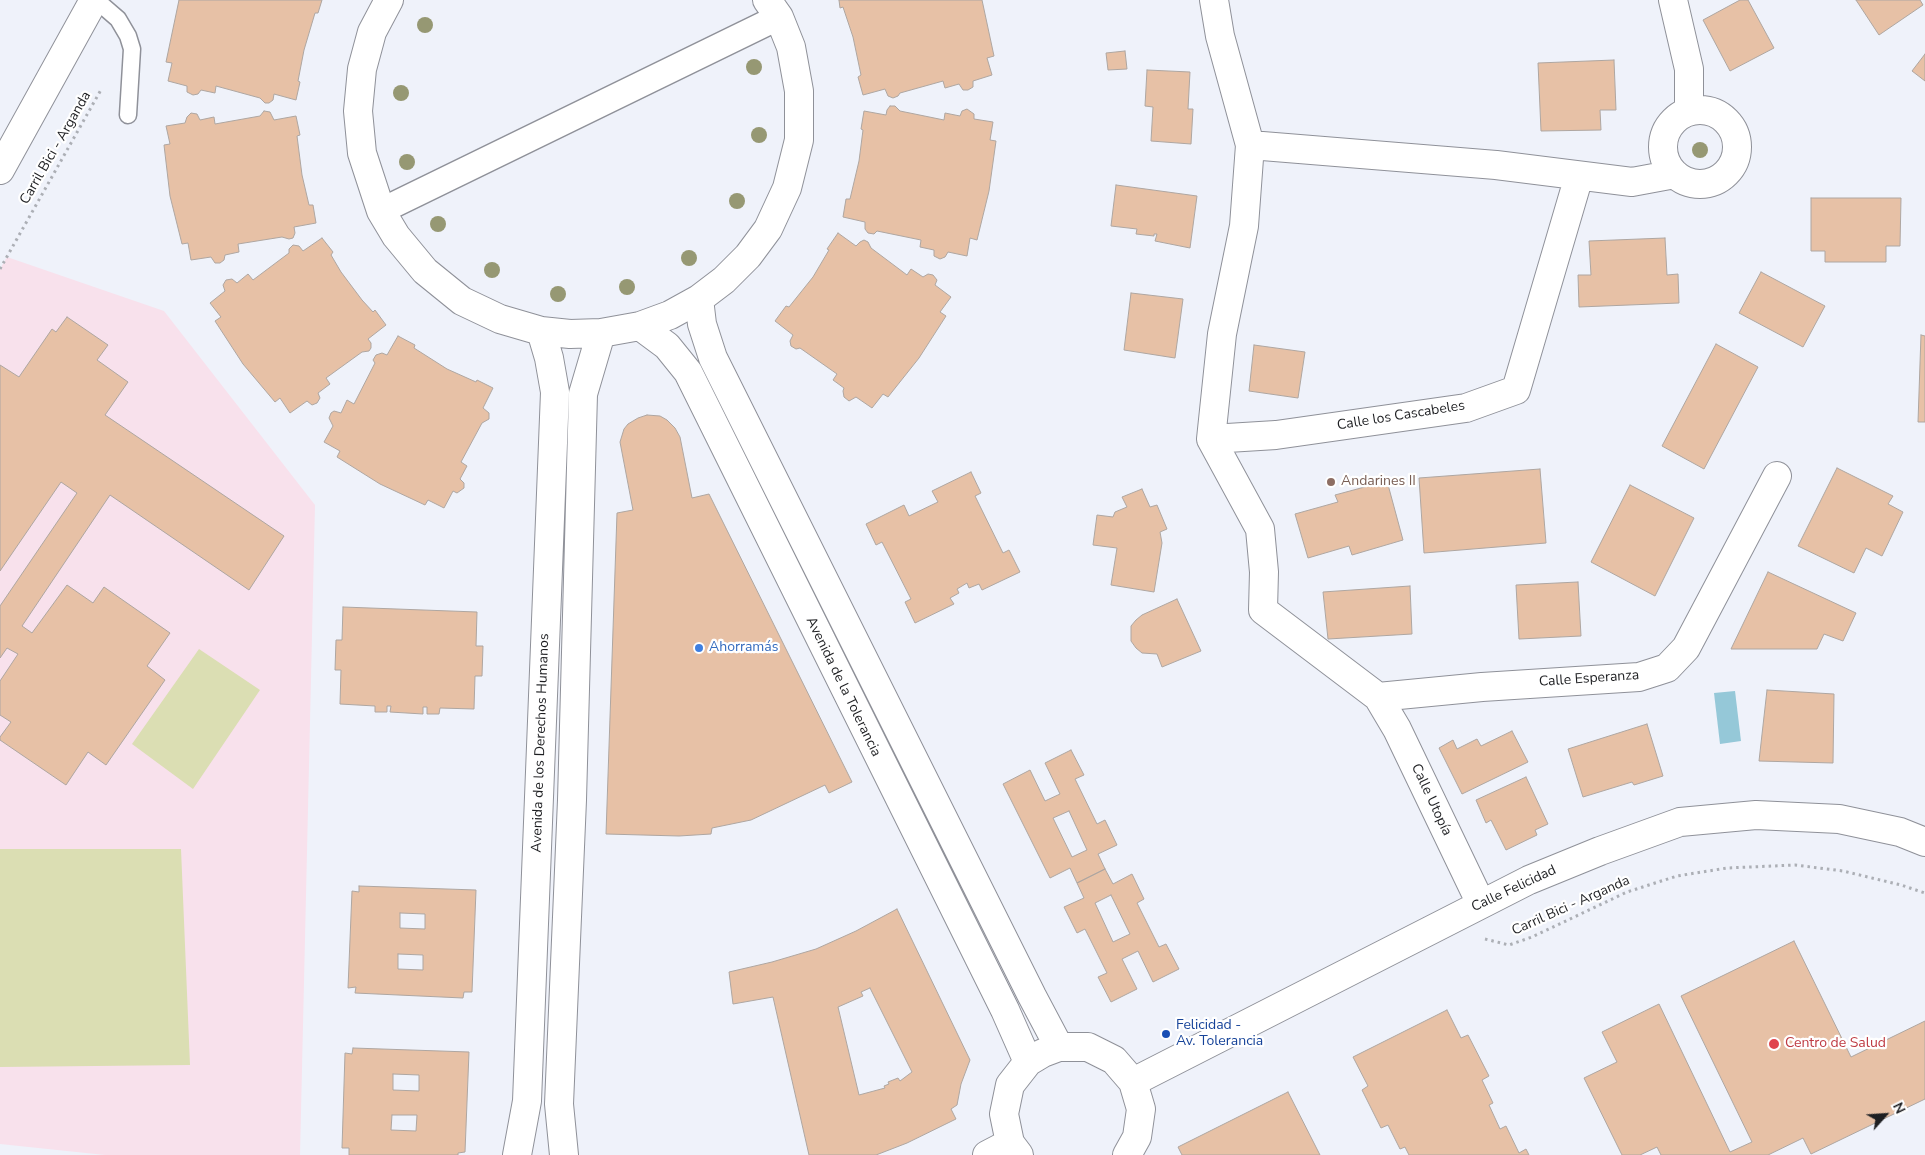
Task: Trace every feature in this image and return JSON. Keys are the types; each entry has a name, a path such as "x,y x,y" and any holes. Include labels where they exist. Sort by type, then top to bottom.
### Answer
{"street":[{"path":"0,170 95,0"},
{"path":"381,211 773,9 790,47 799,91 799,140 787,188 768,228 748,256 724,280 699,299 670,315 640,326 601,333 570,334 541,331 500,320 462,300 425,271 396,236 381,211 362,153 358,111 362,69 372,32 389,0"},
{"path":"1214,0 1220,36 1250,145 1244,226 1222,334 1212,439 1260,529 1264,572 1263,610 1378,697"},
{"path":"1673,0 1689,69 1689,111"},
{"path":"1702,109 1714,112 1730,125 1736,137 1736,156 1730,168 1712,182 1698,184 1686,181 1675,174 1665,158 1663,146 1665,133 1678,116 1689,111 1702,109"},
{"path":"1250,145 1496,165 1632,182 1675,174"},
{"name":"Calle los Cascabeles","path":"1212,439 1276,435 1466,408 1516,390 1579,176"},
{"path":"699,299 702,324 713,358 1059,1047"},
{"name":"Avenida de la Tolerancia","path":"640,326 667,346 688,372 1005,1010 1028,1062"},
{"name":"Avenida de los Derechos Humanos","path":"517,1155 528,1101 554,392 549,358 541,331"},
{"path":"564,1155 559,1104 572,800 583,394 601,333"},
{"name":"Calle Esperanza","path":"1378,697 1482,687 1639,677 1666,668 1686,648 1777,476"},
{"name":"Calle Utopía","path":"1378,697 1397,728 1481,904"},
{"name":"Calle Felicidad","path":"1133,1082 1529,880 1600,851 1680,822 1756,815 1839,819 1900,832 1925,842"},
{"path":"1005,1151 1004,1114 1010,1085 1028,1062 1043,1052 1059,1047 1088,1047 1114,1060 1133,1082 1141,1109 1137,1137 1127,1155"}],"lane":[{"path":"95,0 118,19 130,42 132,49 128,115"}],"path":[{"name":"Carril Bici - Arganda","path":"0,268 104,84"},
{"name":"Carril Bici - Arganda","path":"1478,941 1485,939 1509,946 1627,892 1677,876 1727,868 1795,865 1843,870 1925,893"}],"shaded area":[{"path":"7,257 164,311 315,505 300,1155 105,1155 0,1144 0,269"}],"green space":[{"path":"199,649 260,690 193,789 132,744"},
{"path":"0,849 181,849 190,1065 0,1067"}],"water":[{"path":"1735,691 1741,741 1720,744 1714,693"}],"building":[{"path":"179,0 322,0 318,13 315,13 304,50 296,100 274,94 273,100 265,103 260,98 216,86 215,93 201,90 198,94 193,95 187,92 187,86 168,81 172,63 166,62"},
{"path":"839,0 982,0 994,56 987,58 992,75 973,81 973,87 968,90 963,90 959,84 945,88 943,81 900,93 893,98 888,96 885,89 863,95 858,77 861,75 853,37 843,7 840,8"},
{"path":"1740,0 1748,0 1774,48 1730,71 1703,20"},
{"path":"1856,0 1920,0 1923,5 1879,35"},
{"path":"1125,51 1127,69 1108,70 1106,53"},
{"path":"1925,54 1925,81 1912,71"},
{"path":"1614,60 1616,110 1600,110 1601,130 1541,131 1538,63"},
{"path":"1147,70 1190,72 1188,109 1193,109 1191,144 1151,141 1153,107 1145,106"},
{"path":"890,106 895,106 900,111 944,120 945,113 960,116 962,111 967,109 974,114 974,119 993,122 990,140 996,141 989,191 977,240 970,238 967,256 948,252 945,257 940,259 934,256 934,250 920,247 921,240 877,231 874,234 868,233 865,229 865,222 843,217 846,199 850,199 859,161 864,111 886,115"},
{"path":"264,111 270,112 274,120 296,116 300,135 297,136 302,175 309,205 313,205 316,223 294,227 295,233 293,238 282,237 238,244 239,252 225,255 224,260 220,263 215,263 211,257 191,260 188,243 182,244 170,196 164,145 170,144 166,126 185,123 191,113 197,114 200,120 214,117 215,124 260,116"},
{"path":"1116,185 1197,196 1190,248 1155,241 1157,234 1154,234 1154,236 1136,234 1137,229 1111,226"},
{"path":"1811,198 1901,198 1900,246 1886,246 1886,262 1825,262 1825,251 1811,251"},
{"path":"838,233 856,246 864,240 868,242 871,248 907,275 911,269 923,277 928,274 933,275 937,280 935,285 951,297 940,312 946,316 919,358 888,397 883,394 872,408 856,397 849,401 844,397 844,388 833,380 837,374 800,348 796,349 791,346 790,341 793,335 775,321 813,277 829,250 827,249"},
{"path":"322,238 333,252 331,255 341,272 362,300 373,312 375,310 386,325 368,339 371,343 369,351 362,352 326,378 330,384 318,393 320,398 317,403 312,405 307,401 290,413 280,398 275,402 243,364 215,321 221,317 210,303 225,291 223,285 226,280 232,279 237,283 248,274 253,280 289,253 289,249 293,245 299,246 303,251"},
{"path":"1665,238 1667,275 1678,274 1679,303 1579,307 1578,275 1591,275 1589,241"},
{"path":"1761,272 1825,306 1803,347 1739,313"},
{"path":"1131,293 1183,299 1175,358 1124,350"},
{"path":"67,317 108,345 97,360 128,382 105,415 284,536 249,590 110,495 22,626 32,633 67,585 93,603 104,587 170,633 147,666 165,680 106,765 88,752 66,785 0,740 0,737 11,722 0,715 0,681 18,654 7,648 0,658 0,606 77,493 61,482 0,571 0,365 19,377 52,329 56,332"},
{"path":"1921,335 1925,336 1925,422 1918,422"},
{"path":"398,336 415,345 414,348 447,369 493,388 483,408 489,413 489,419 482,423 461,462 467,466 460,479 464,483 464,488 457,493 453,491 444,508 428,500 425,505 380,484 337,457 340,451 324,442 333,426 329,418 331,413 334,411 341,413 347,400 354,404 375,363 373,360 376,355 382,353 387,355"},
{"path":"1716,344 1758,367 1704,469 1662,446"},
{"path":"1254,345 1305,352 1298,398 1249,391"},
{"name":"Ahorramás","path":"647,415 660,416 675,428 680,437 692,498 709,494 852,782 829,793 825,785 751,820 712,828 711,834 679,836 606,834 617,513 633,510 620,442 624,429 628,424"},
{"path":"1837,468 1893,496 1888,504 1903,512 1882,556 1866,548 1854,573 1798,546"},
{"path":"1540,469 1546,543 1424,553 1419,478"},
{"path":"971,472 981,493 975,496 1003,553 1009,550 1020,572 982,590 979,584 969,588 967,583 957,589 959,593 950,598 954,604 915,623 905,602 911,599 882,542 876,545 866,524 904,505 909,516 938,502 932,491"},
{"path":"1387,481 1403,540 1352,555 1349,546 1308,558 1295,514 1338,502 1335,495"},
{"path":"1630,485 1694,518 1655,596 1591,562"},
{"path":"1142,489 1150,507 1157,505 1167,529 1160,532 1162,543 1154,592 1111,585 1117,548 1093,545 1097,515 1113,517 1115,512 1127,507 1122,497"},
{"path":"1768,572 1856,613 1843,641 1824,634 1817,649 1731,649"},
{"path":"1578,582 1581,636 1519,639 1516,585"},
{"path":"1410,586 1412,634 1328,639 1323,592"},
{"path":"1177,599 1201,651 1162,667 1157,654 1142,653 1136,648 1131,641 1131,626 1142,615"},
{"path":"343,607 477,612 476,646 483,646 482,676 475,676 474,709 440,708 439,714 427,714 427,707 423,707 423,714 390,712 391,706 387,706 387,712 375,712 375,706 340,704 341,670 335,670 336,640 342,640"},
{"path":"1767,690 1834,694 1833,763 1759,761"},
{"path":"1647,724 1663,776 1634,785 1632,782 1583,797 1568,749"},
{"path":"1512,731 1528,762 1462,794 1439,748 1453,740 1457,749 1477,739 1481,746"},
{"path":"1071,750 1084,775 1075,779 1097,824 1105,820 1117,845 1098,854 1105,869 1077,883 1070,868 1050,878 1003,784 1030,770 1045,801 1060,794 1045,763","holes":["1069,811 1087,850 1072,857 1053,818"]},
{"path":"1526,777 1548,824 1535,830 1537,835 1506,850 1491,820 1486,823 1476,800"},
{"path":"1105,869 1113,884 1132,874 1144,899 1137,903 1159,947 1166,944 1179,969 1153,982 1138,951 1122,959 1137,989 1111,1002 1098,977 1107,973 1085,929 1077,933 1064,907 1084,898 1077,883","holes":["1111,895 1130,934 1113,942 1095,903"]},
{"path":"359,886 476,890 472,992 464,992 463,998 355,993 356,987 348,988 352,891 359,892","holes":["400,913 425,914 425,929 400,928","398,954 423,955 423,970 398,969"]},
{"path":"897,909 970,1060 961,1084 957,1105 951,1109 956,1119 907,1143 876,1155 809,1155 773,997 733,1004 729,972 816,949 856,931","holes":["870,988 912,1072 900,1081 898,1078 888,1082 889,1084 884,1086 885,1088 859,1095 838,1007 863,996 861,992"]},
{"name":"Centro de Salud","path":"1794,941 1851,1057 1925,1021 1925,1099 1811,1154 1803,1138 1768,1155 1661,1155 1657,1147 1640,1155 1622,1155 1584,1078 1617,1062 1602,1032 1659,1004 1730,1152 1752,1142 1681,996"},
{"path":"1447,1010 1461,1038 1468,1035 1489,1076 1482,1080 1493,1103 1489,1105 1500,1129 1506,1126 1519,1153 1526,1149 1529,1155 1409,1155 1405,1147 1400,1149 1388,1125 1381,1128 1362,1090 1368,1086 1353,1057"},
{"path":"353,1048 469,1052 465,1152 458,1153 458,1155 349,1155 349,1148 342,1148 345,1053 352,1054","holes":["393,1074 419,1075 419,1091 393,1090","392,1115 417,1115 416,1131 391,1130"]},
{"path":"1288,1092 1320,1155 1182,1155 1178,1147"}],"place":[{"name":"Andarines II","path":"1331,482"},
{"name":"Ahorramás","path":"699,648"},
{"name":"Felicidad - Av. Tolerancia","path":"1166,1034"},
{"name":"Centro de Salud","path":"1774,1044"}]}
